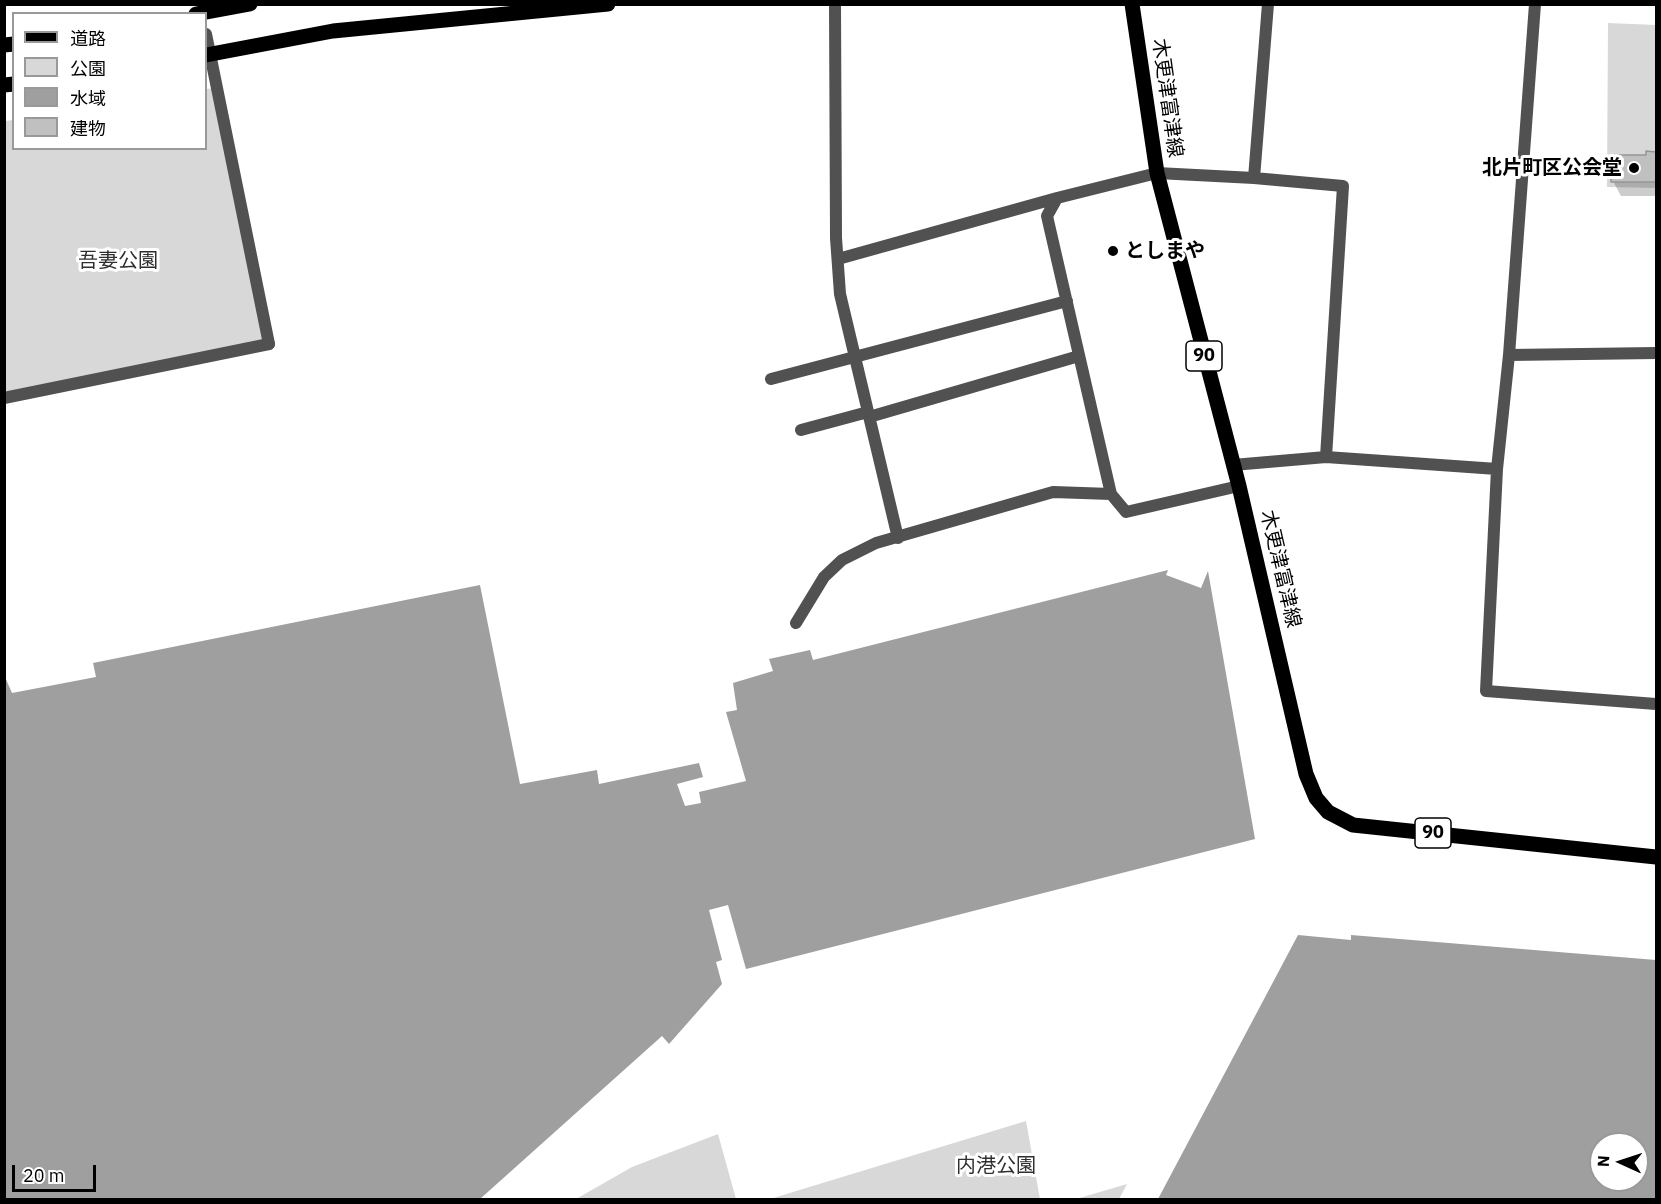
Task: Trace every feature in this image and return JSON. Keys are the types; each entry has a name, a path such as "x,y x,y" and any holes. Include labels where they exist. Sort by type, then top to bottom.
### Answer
{"main road":[{"path":"206,12 250,4"},
{"path":"207,55 333,31 608,4"},
{"name":"木更津富津線","path":"1132,4 1157,173 1239,486 1311,788 1328,812 1353,825 1656,857"}],"street":[{"path":"836,4 840,294 898,538"},
{"path":"1254,178 1268,4"},
{"path":"1535,4 1509,355 1497,469 1486,691 1656,704"},
{"path":"4,398 269,344 207,55"},
{"path":"838,259 1057,198 1157,173 1343,186 1326,457"},
{"path":"1057,198 1047,216 1111,494 1126,512 1239,486"},
{"path":"771,379 1067,301"},
{"path":"1509,355 1656,353"},
{"path":"801,430 1079,356"},
{"path":"1233,465 1326,457 1497,469"},
{"path":"796,623 824,577 842,560 876,543 1053,492 1111,494"}],"green space":[{"path":"1608,23 1656,25 1656,188 1607,187"},
{"name":"吾妻公園","path":"216,88 269,344 5,399 5,121 12,120 12,150 207,150 207,89"},
{"name":"内港公園","path":"1026,1121 1040,1199 770,1199"},
{"path":"718,1134 736,1199 576,1199 632,1167"},
{"name":"内港公園","path":"1127,1184 1119,1199 1076,1199"}],"water":[{"path":"1168,570 1166,575 1201,588 1208,571 1255,839 746,969 728,905 709,910 722,960 716,962 722,984 669,1044 662,1036 480,1199 5,1199 5,677 12,693 96,677 93,663 480,585 520,784 597,770 599,784 699,763 703,777 677,784 685,806 701,803 699,792 746,781 726,712 737,710 733,683 773,671 769,659 810,650 813,660"},
{"path":"1298,935 1351,940 1351,935 1656,960 1656,1199 1158,1199"}],"building":[{"name":"北片町区公会堂","path":"1646,151 1656,152 1656,182 1611,182 1611,155 1646,155"}],"place":[{"name":"北片町区公会堂","path":"1634,168"},
{"name":"としまや","path":"1113,251"}]}
